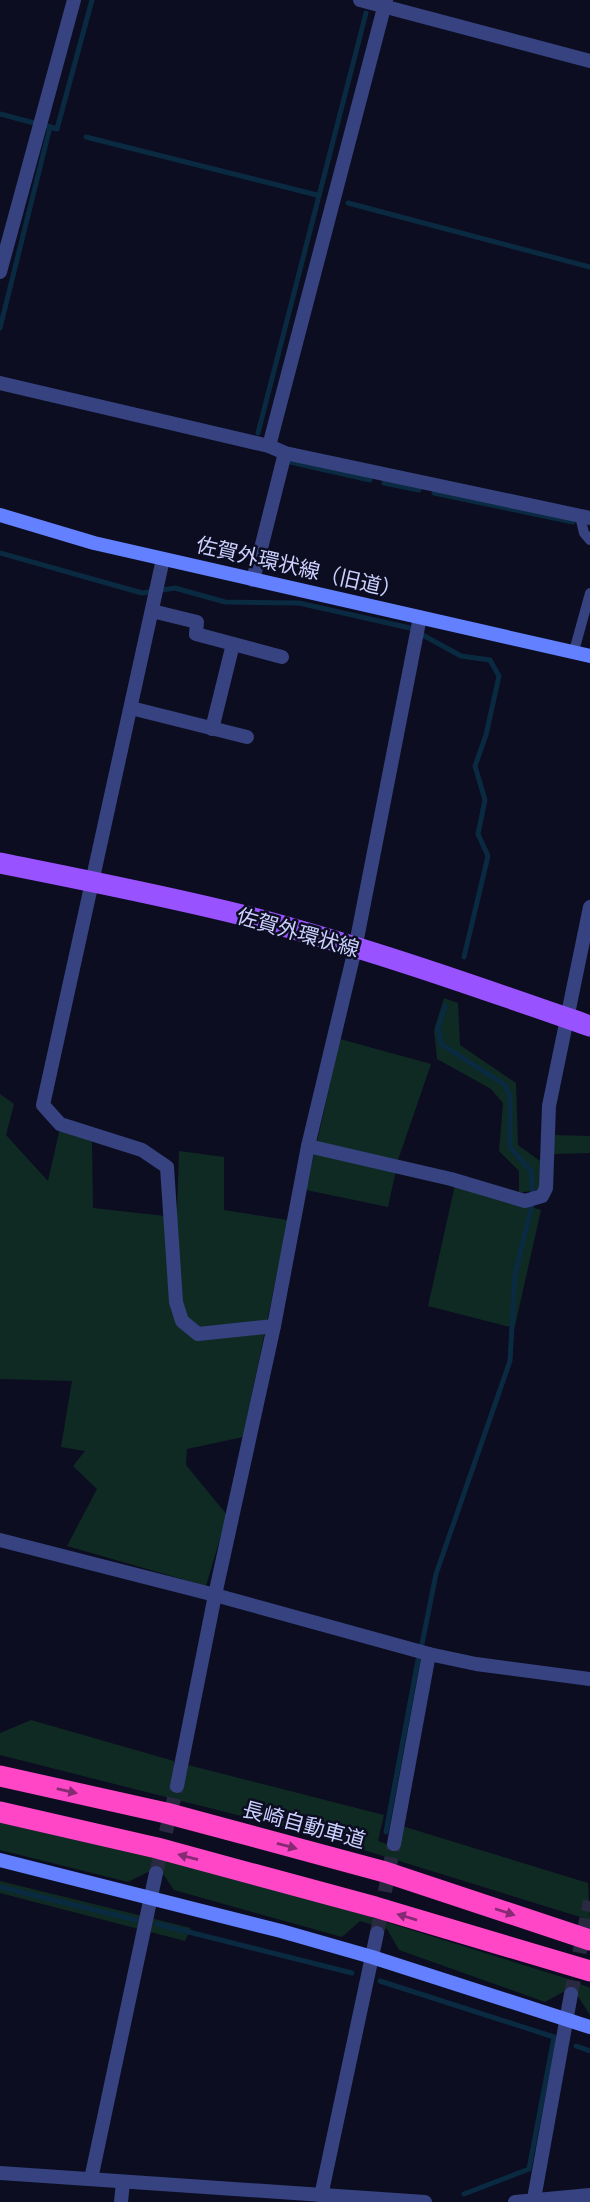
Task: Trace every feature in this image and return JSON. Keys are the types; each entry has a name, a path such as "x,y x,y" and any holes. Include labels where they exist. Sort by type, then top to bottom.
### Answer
{"highway":[{"name":"長崎自動車道","path":"0,1776 166,1813 385,1872 590,1940"},
{"path":"0,1812 157,1848 349,1900 590,1971"}],"main road":[{"name":"佐賀外環状線","path":"0,863 93,881 240,915 355,949 590,1026"}],"street":[{"path":"0,271 4,244 74,0"},
{"path":"360,0 385,3 590,61"},
{"path":"269,446 385,3"},
{"path":"0,383 269,446 285,453 585,517"},
{"path":"253,580 285,453"},
{"name":"佐賀外環状線（旧道）","path":"0,515 94,543 590,656"},
{"path":"163,559 43,1105 60,1124 142,1150 167,1167 176,1302 182,1321 198,1334 274,1326"},
{"path":"153,606 197,622 196,634 282,657"},
{"path":"177,1786 215,1595 274,1326 308,1146 355,949 420,617"},
{"path":"212,729 233,644"},
{"path":"131,708 247,737"},
{"path":"308,1146 451,1179 526,1201 542,1196 546,1188 549,1105 590,907"},
{"path":"0,1540 429,1654 476,1664 590,1679"},
{"path":"394,1844 429,1654"},
{"path":"0,1860 372,1957 590,2027"},
{"path":"91,2179 156,1873"},
{"path":"321,2196 377,1933"},
{"path":"534,2199 571,1994"},
{"path":"0,2173 425,2202"},
{"path":"121,2202 123,2182"},
{"path":"514,2202 590,2195"}],"lane":[{"path":"585,517 584,533 590,540"},
{"path":"575,651 590,593"}],"green space":[{"path":"444,998 458,1003 460,1045 516,1083 518,1145 540,1161 541,1189 519,1193 519,1171 499,1151 503,1103 491,1089 437,1059 434,1030"},
{"path":"340,1039 431,1064 398,1160 317,1142"},
{"path":"0,1094 14,1104 6,1135 48,1181 60,1128 92,1142 93,1208 165,1216 174,1307 179,1151 224,1157 224,1210 288,1220 243,1437 187,1449 186,1465 227,1515 206,1586 67,1546 97,1489 73,1466 85,1451 61,1447 72,1381 0,1379"},
{"path":"555,1135 590,1136 590,1153 553,1154"},
{"path":"315,1150 396,1170 388,1207 306,1190"},
{"path":"455,1185 541,1210 515,1326 428,1306"},
{"path":"31,1720 174,1761 174,1792 188,1765 384,1815 378,1841 398,1848 402,1826 588,1883 590,1920 312,1834 0,1755 0,1733"},
{"path":"0,1821 290,1892 565,1978 590,1988 590,2015 572,1987 545,2002 399,1950 387,1929 360,1921 342,1937 174,1890 158,1867 128,1882 0,1850"},
{"path":"0,1881 191,1928 185,1941 0,1893"}],"waterway":[{"path":"47,126 57,129 92,0"},
{"path":"258,433 366,13"},
{"path":"0,114 38,124"},
{"path":"0,328 50,127"},
{"path":"86,137 317,195"},
{"path":"348,203 590,267"},
{"path":"290,462 370,480"},
{"path":"384,483 419,490"},
{"path":"434,493 573,522"},
{"path":"0,553 142,593 175,588 225,602 299,603 410,628 461,656 490,660 499,676 486,735 475,766 485,800 478,834 488,856 464,957"},
{"path":"422,1644 436,1574 510,1361 515,1274 533,1201 531,1171 510,1147 510,1096 505,1085 441,1044 438,1028 445,1006"},
{"path":"386,1832 418,1660"},
{"path":"0,1887 136,1920"},
{"path":"157,1924 352,1973"},
{"path":"380,1981 554,2037 529,2169 464,2194"},
{"path":"576,2046 590,2051"}],"tunnel":[{"path":"156,1873 177,1786"},
{"path":"377,1933 394,1844"},
{"path":"571,1994 590,1901"}]}
